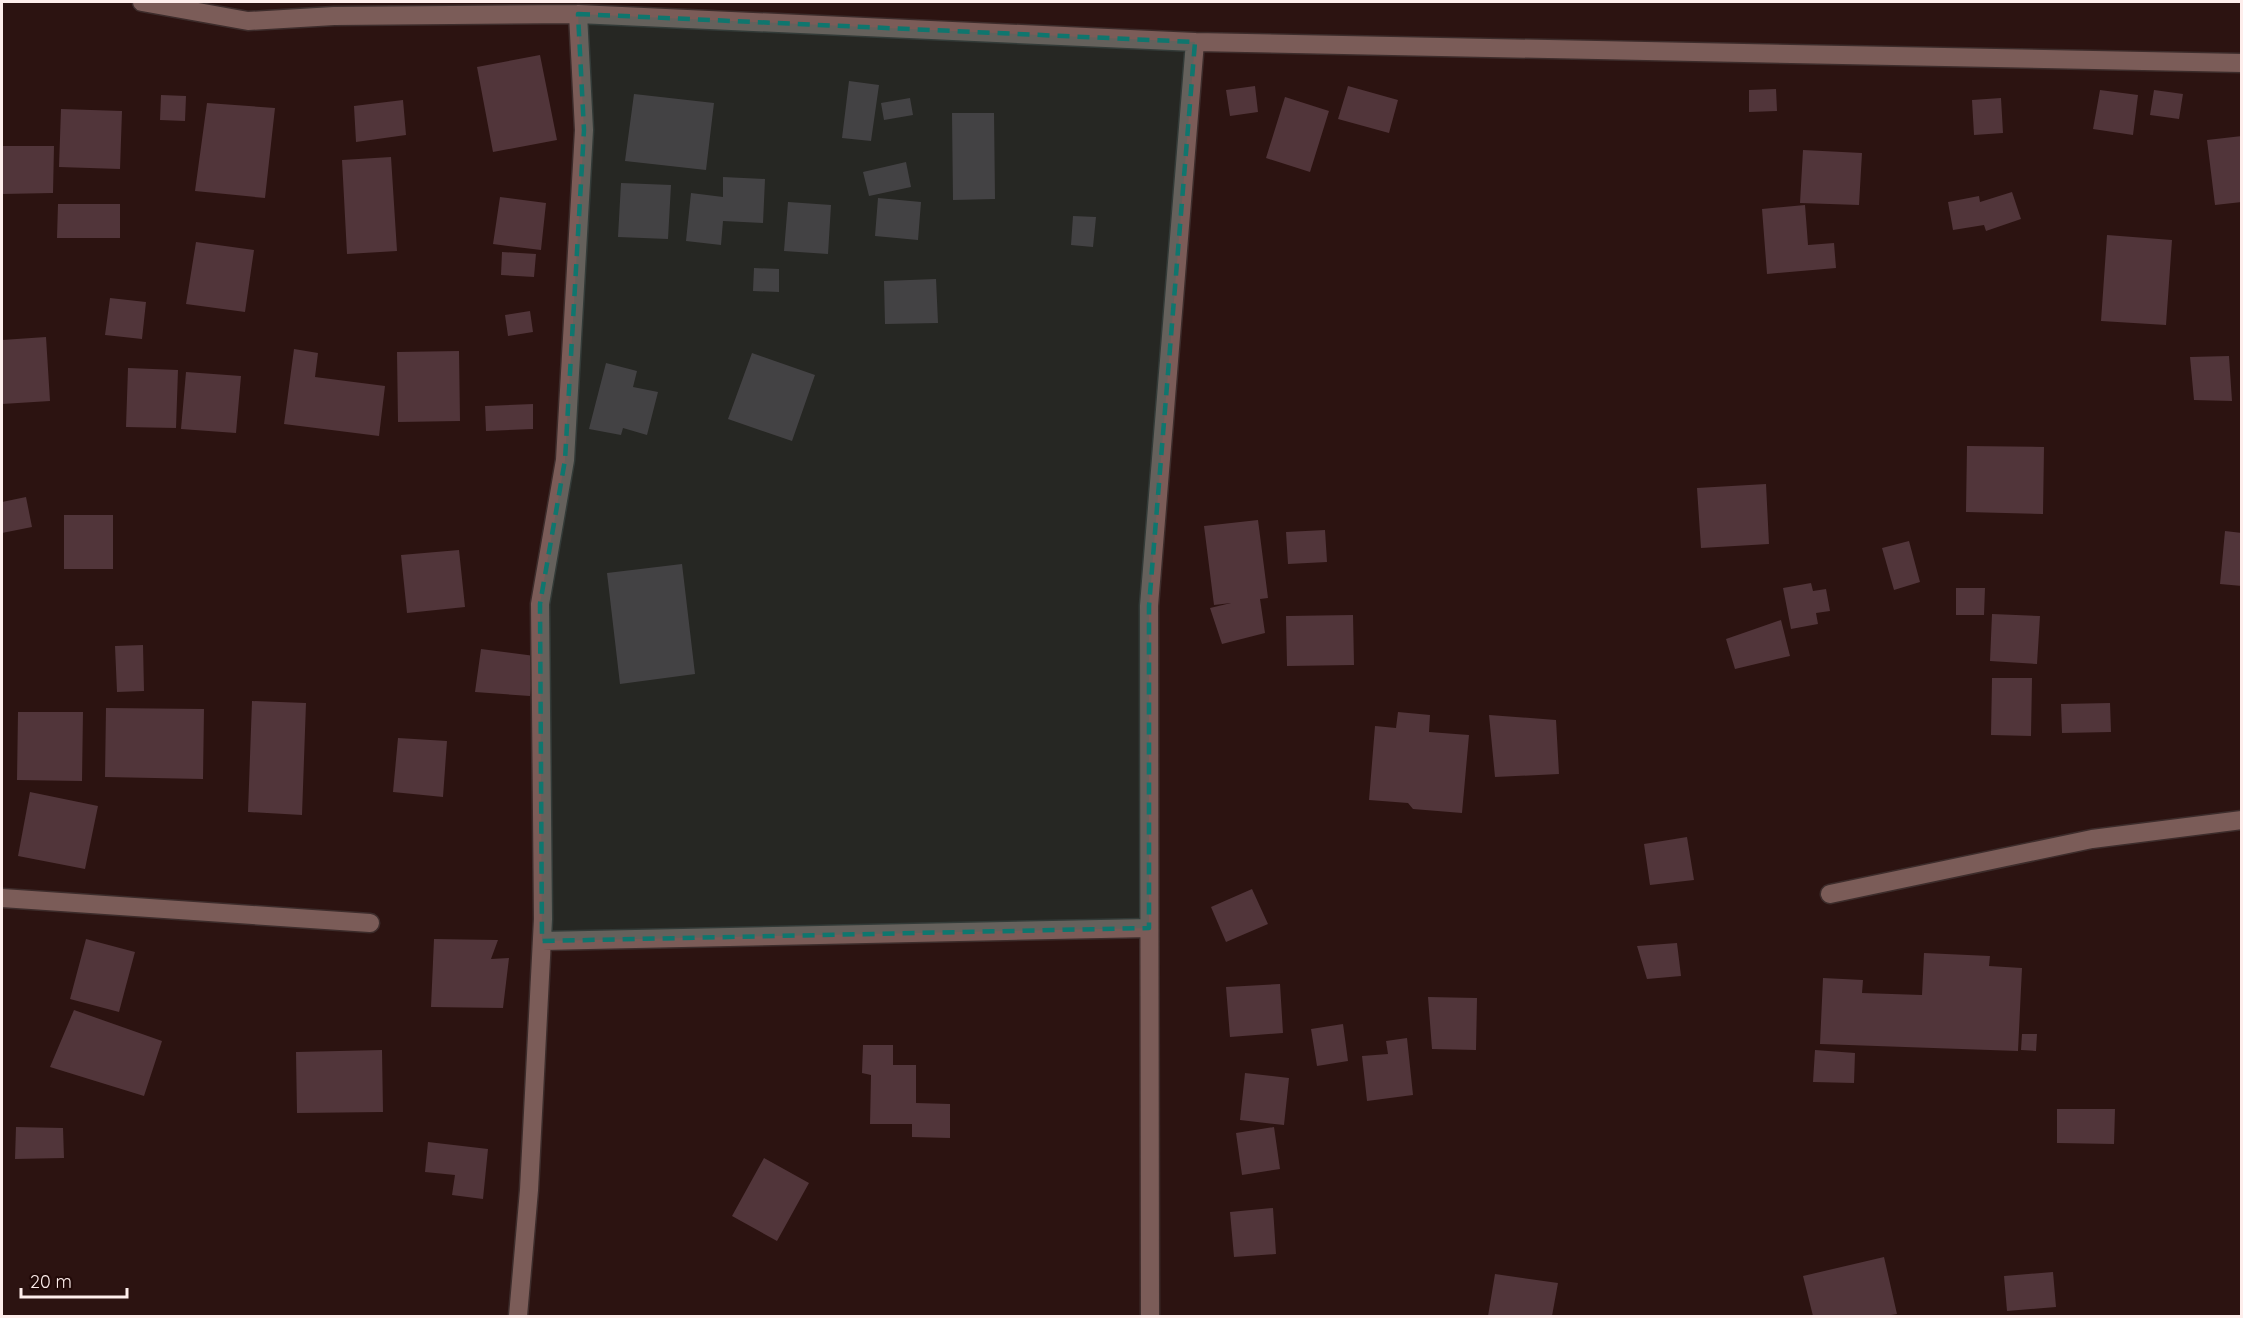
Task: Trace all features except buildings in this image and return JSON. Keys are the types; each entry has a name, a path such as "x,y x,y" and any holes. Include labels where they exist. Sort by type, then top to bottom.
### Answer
{"street":[{"path":"142,2 248,21 335,9 578,14 1195,42 2241,63"},
{"path":"518,1317 530,1179 542,941 540,604 565,460 584,130 578,14"},
{"path":"1150,1317 1149,606 1195,42"},
{"path":"1830,894 2092,839 2241,820"},
{"path":"2,898 370,923"},
{"path":"542,941 1149,928"}],"highlighted area":[{"path":"578,14 1195,42 1149,606 1149,928 542,941 540,604 565,460 584,130"}]}
